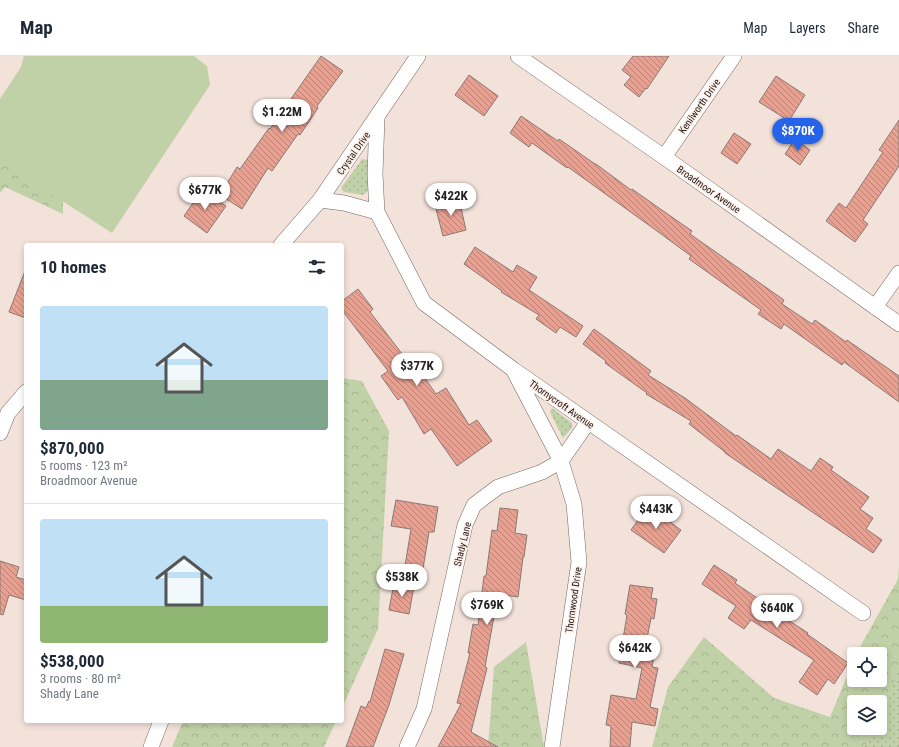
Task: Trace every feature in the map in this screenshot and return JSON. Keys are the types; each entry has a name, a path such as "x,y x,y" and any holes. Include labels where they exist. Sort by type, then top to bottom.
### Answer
{"street":[{"name":"Crystal Drive","path":"282,243 320,200 418,56"},
{"name":"Broadmoor Avenue","path":"518,56 664,157 899,324"},
{"name":"Kenilworth Drive","path":"664,157 734,56"},
{"name":"Thornycroft Avenue","path":"377,118 375,174 377,212 424,303 514,370 864,613"},
{"path":"320,200 344,203 377,212"},
{"path":"875,307 899,273"},
{"name":"Thornwood Drive","path":"514,370 561,461 574,504 579,562 552,747"},
{"path":"0,433 8,413 24,394"},
{"name":"Shady Lane","path":"407,747 424,709 465,525 474,505 498,488 542,472 561,461 588,422"},
{"path":"151,747 160,723"}],"green space":[{"path":"24,56 194,56 207,66 210,85 112,233 0,161 0,99 21,67"},
{"path":"0,158 63,194 63,214 5,187 0,193"},
{"path":"362,159 368,160 368,191 363,195 344,192 341,188"},
{"path":"344,378 362,381 389,431 378,629 344,704"},
{"path":"552,408 572,423 572,428 563,438 550,412"},
{"path":"899,566 899,669 887,699 887,695 847,695 847,735 872,735 864,747 652,747 668,687 704,637 774,698 830,717 847,677 847,687 887,687 887,647 860,647 898,579"},
{"path":"526,642 544,747 488,747 494,667"},
{"path":"899,656 899,747 862,747 867,735 887,735 887,695 883,695"},
{"path":"182,723 335,723 324,747 172,747"}],"building":[{"path":"321,56 343,71 317,106 318,108 300,135 298,134 272,171 268,168 242,209 220,195 237,167 240,169"},
{"path":"633,56 669,56 647,89 646,88 639,97 624,85 631,77 622,70"},
{"path":"469,75 498,96 484,116 455,95"},
{"path":"776,76 805,95 789,121 759,102"},
{"path":"521,116 558,141 559,139 692,231 690,234 784,300 782,304 812,324 815,320 899,376 899,402 844,362 842,365 784,324 781,329 758,314 761,310 689,259 691,256 657,231 532,143 529,147 510,133"},
{"path":"899,120 899,166 863,220 868,224 855,242 826,221 839,203 846,208 883,152 879,150"},
{"path":"734,133 751,144 737,164 721,153"},
{"path":"795,139 810,150 800,165 785,154"},
{"path":"202,190 226,206 207,233 184,216"},
{"path":"459,199 466,230 443,236 435,205"},
{"path":"475,247 513,272 517,265 537,277 529,290 583,326 576,337 560,327 556,333 536,319 539,315 501,292 502,291 464,264"},
{"path":"24,274 24,317 9,312"},
{"path":"358,289 373,309 370,312 406,359 410,357 436,394 446,388 469,425 477,420 492,441 457,466 431,429 424,434 402,397 398,400 381,376 388,371 344,313 344,300"},
{"path":"594,329 651,371 648,375 685,398 736,436 737,435 771,459 778,449 811,471 820,458 833,467 831,470 869,497 860,509 873,518 866,529 882,540 873,553 725,453 689,424 691,421 646,394 647,393 605,363 606,361 583,344"},
{"path":"396,500 438,507 434,532 429,532 422,575 404,572 411,529 391,526"},
{"path":"648,506 681,530 664,553 631,530"},
{"path":"500,508 518,510 515,533 527,535 518,597 504,595 503,606 496,605 485,667 487,668 471,732 498,747 438,747 461,704 457,703 470,653 468,653 473,624 478,625 484,576 486,576 492,530 497,531"},
{"path":"0,561 19,567 16,577 24,579 24,599 9,595 3,615 0,614"},
{"path":"714,565 737,580 735,583 769,606 768,607 808,633 807,634 847,662 847,664 834,684 828,679 817,695 799,682 814,660 751,620 744,629 728,618 736,606 702,584"},
{"path":"394,583 414,586 409,614 389,610"},
{"path":"630,585 653,588 651,598 657,599 654,619 651,618 645,649 655,651 652,667 658,668 650,707 658,709 655,726 632,722 630,747 610,747 611,726 606,725 611,695 636,699 642,668 619,663 627,615 625,614"},
{"path":"385,649 404,654 389,705 373,747 346,747 361,706 366,708 369,701 370,702"}]}
